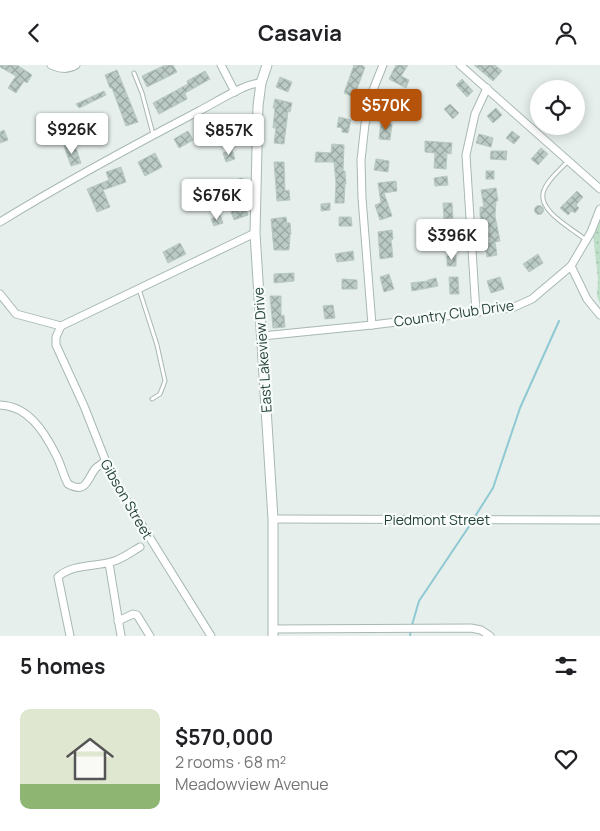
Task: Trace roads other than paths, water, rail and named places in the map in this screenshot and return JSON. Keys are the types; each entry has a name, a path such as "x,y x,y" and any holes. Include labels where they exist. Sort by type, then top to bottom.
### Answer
{"street":[{"path":"51,65 61,69 76,65"},
{"path":"221,65 236,92"},
{"name":"East Lakeview Drive","path":"267,65 258,106 255,233 273,519 273,633"},
{"path":"372,325 360,160 365,123 373,90 383,65"},
{"path":"460,65 600,189"},
{"path":"0,222 74,177 154,134 236,92 256,83 262,83"},
{"path":"476,313 466,155 475,114 487,88"},
{"name":"Country Club Drive","path":"262,336 476,313 512,307 532,299 571,266 586,240 600,209"},
{"path":"0,294 16,314 61,326 255,233"},
{"path":"571,266 587,299 600,315"},
{"name":"Gibson Street","path":"61,326 56,337 56,345 84,406 105,461 128,504 211,636"},
{"path":"0,405 9,405 24,411 33,419 45,435 68,484 78,487 84,485 90,481 95,469 105,461"},
{"name":"Piedmont Street","path":"273,519 600,520"},
{"path":"70,636 58,577 74,569 113,562 140,547"},
{"path":"109,563 121,636"},
{"path":"118,621 133,614 137,615 150,636"},
{"path":"273,633 471,628 480,630 490,636"}],"lane":[{"path":"134,73 154,134"},
{"path":"568,161 548,183 543,193 544,203 548,211 586,240"},
{"path":"139,288 157,345 165,381 160,394 152,399"}],"waterway":[{"path":"474,518 493,488 520,408 559,321"},
{"path":"412,625 419,601 472,522"},
{"path":"410,636 411,630"}]}
